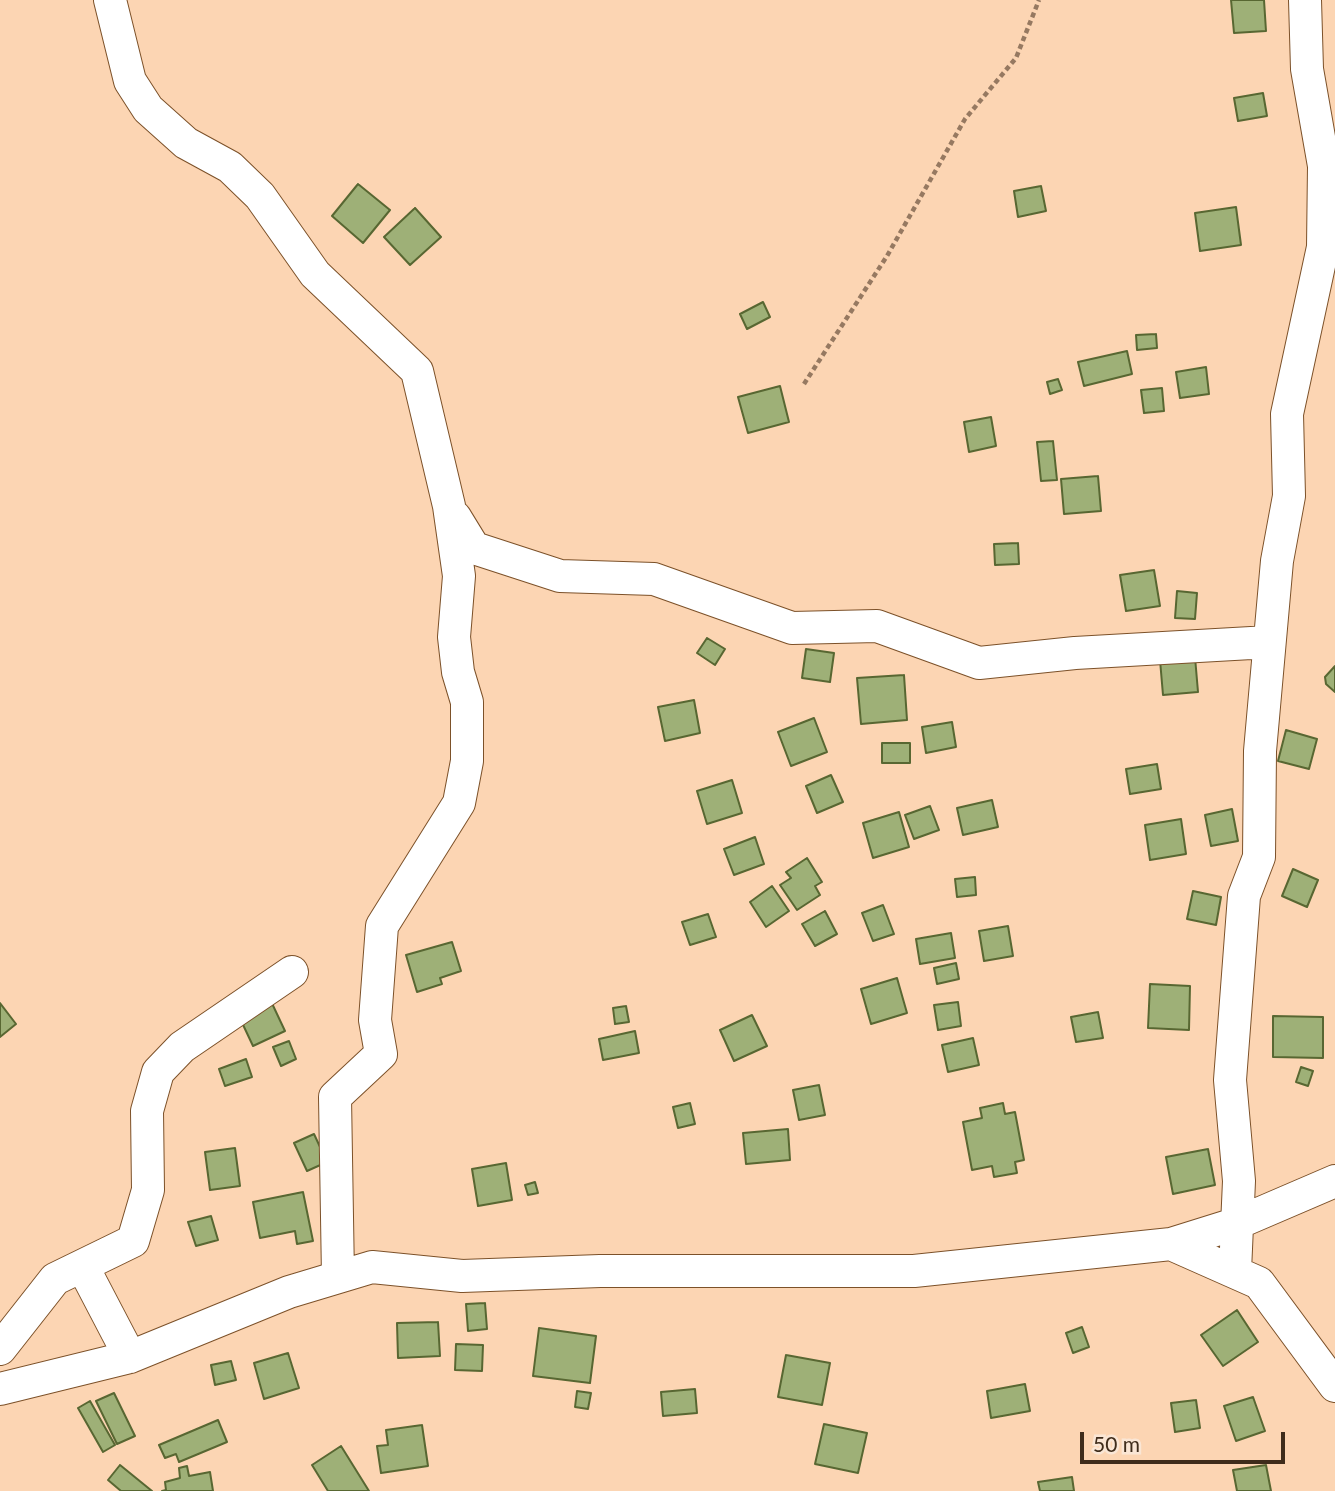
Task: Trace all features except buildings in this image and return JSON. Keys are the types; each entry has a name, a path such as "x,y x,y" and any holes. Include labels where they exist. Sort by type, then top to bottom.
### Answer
{"street":[{"path":"110,0 130,81 148,109 186,143 230,167 260,196 315,274 417,371 449,506 459,576 454,627 458,672 467,702 467,761 459,803 382,926 376,1020 381,1054 335,1097 338,1277"},
{"path":"1234,1271 1234,1224 1239,1181 1230,1080 1244,895 1259,857 1260,751 1269,642 1277,561 1289,496 1287,414 1323,247 1324,166 1307,69 1305,0"},
{"path":"449,506 474,548 560,576 654,579 792,628 877,626 979,663 1075,653 1269,642"},
{"path":"0,1349 55,1279 133,1241 148,1190 147,1111 158,1072 182,1046 292,972"},
{"path":"0,1389 130,1357 289,1292 372,1267 462,1276 600,1271 914,1271 1171,1244 1234,1224 1335,1181"},
{"path":"1171,1244 1259,1283 1335,1386"},
{"path":"83,1266 130,1357"}],"path":[{"path":"804,384 887,256 965,119 1016,58 1039,0"}]}
